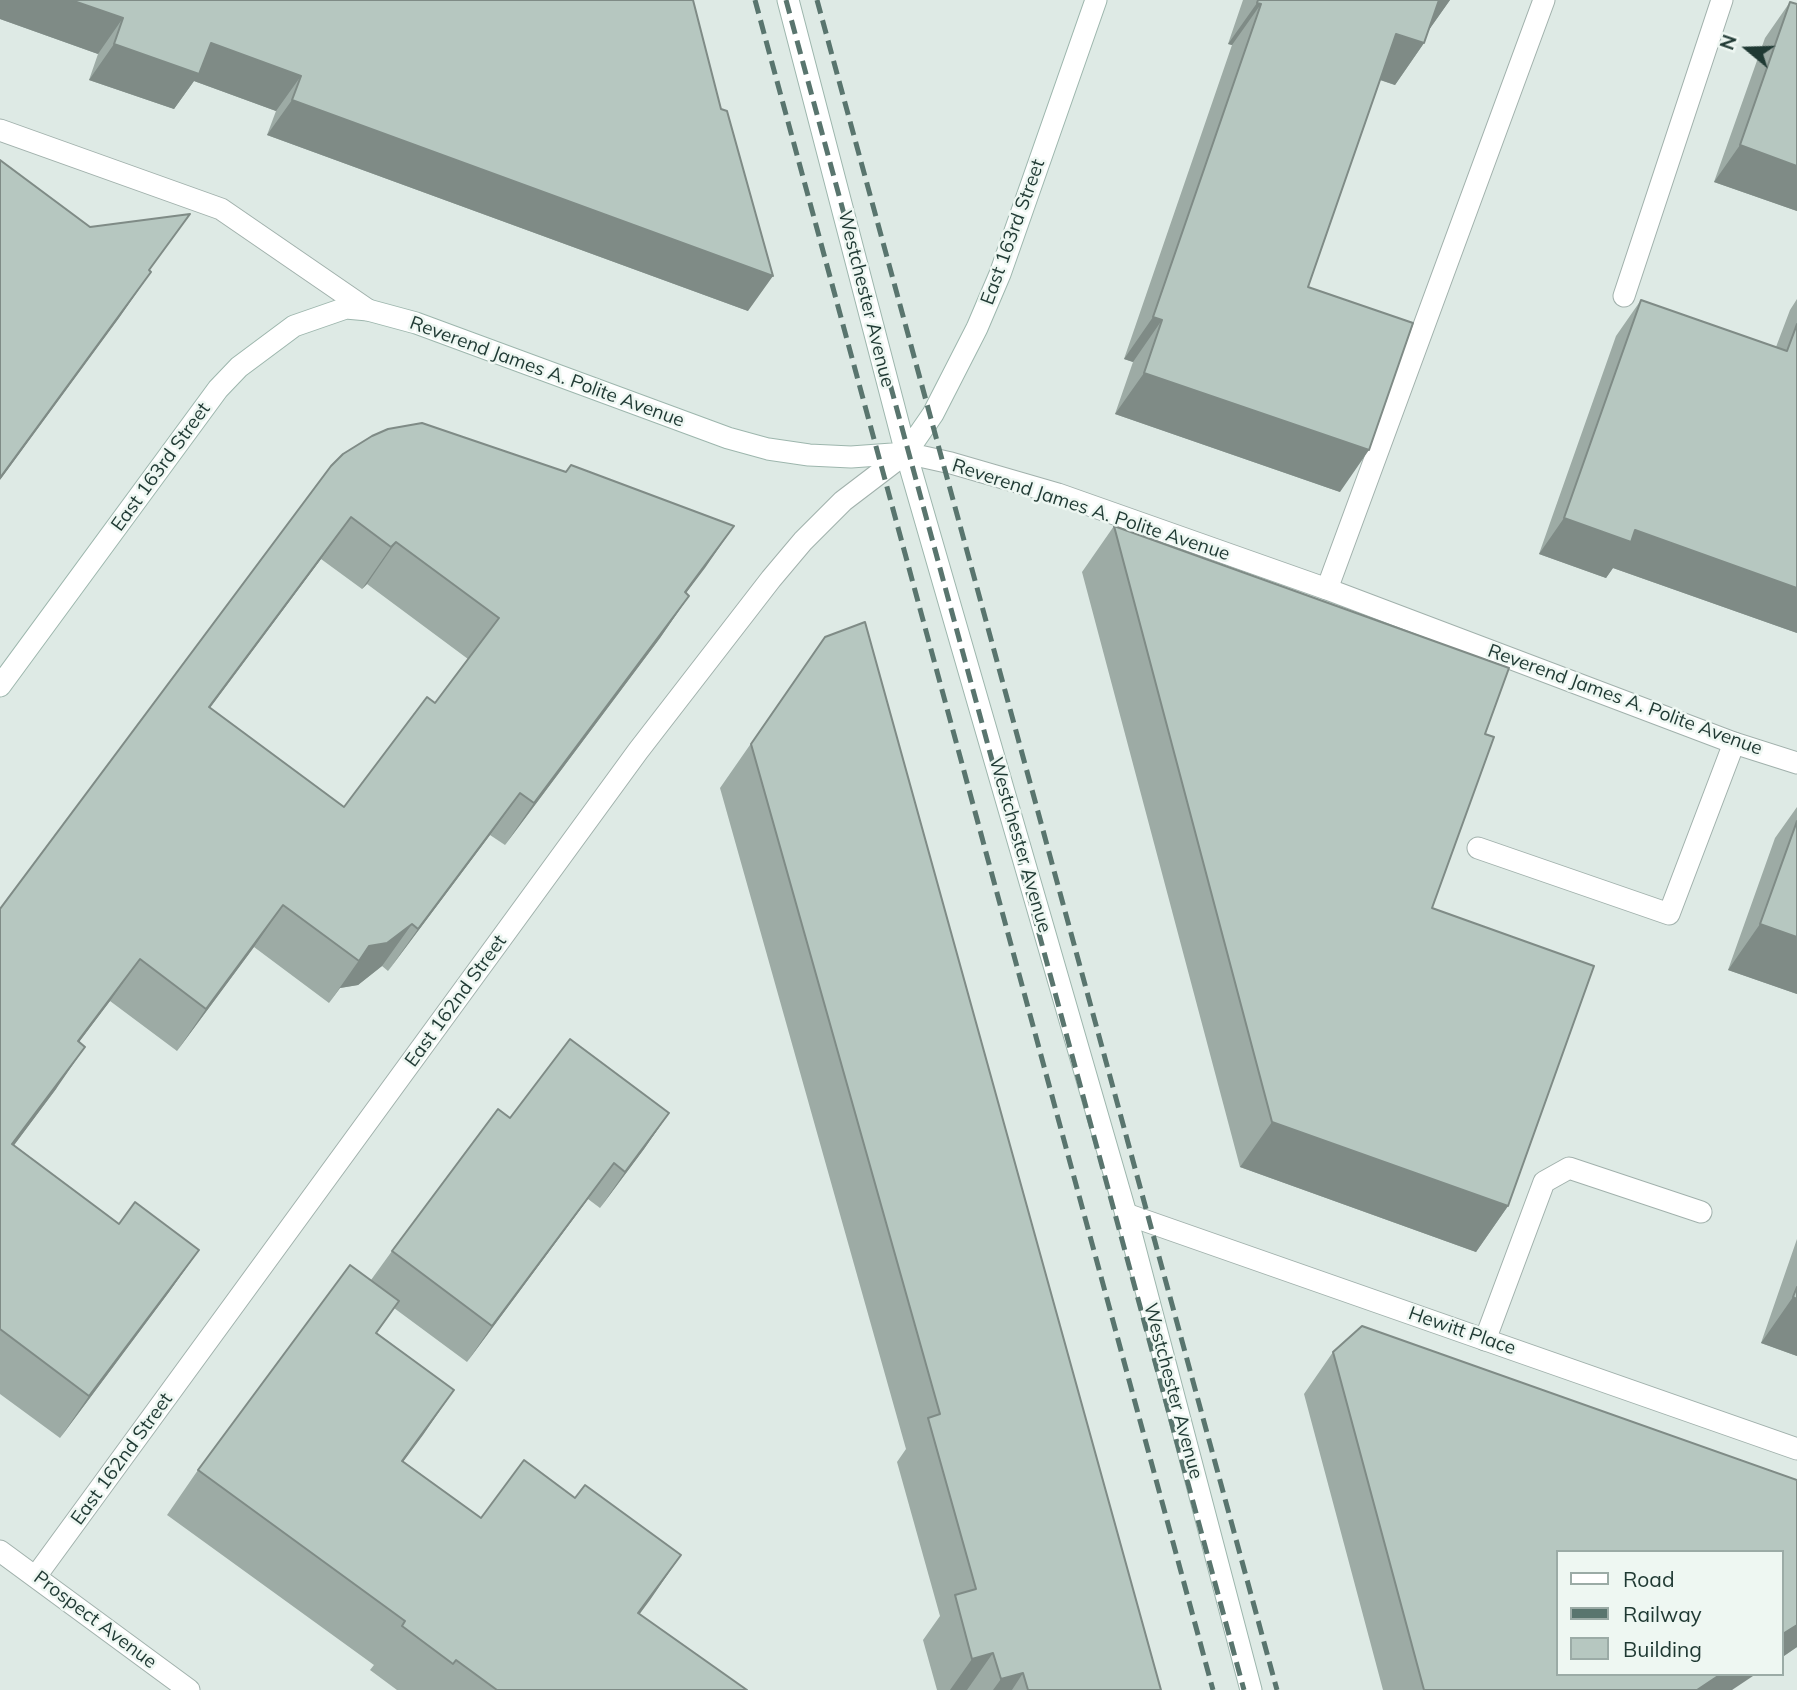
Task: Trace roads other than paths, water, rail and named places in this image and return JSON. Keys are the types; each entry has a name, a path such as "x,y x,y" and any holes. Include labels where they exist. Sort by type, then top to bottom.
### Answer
{"street":[{"name":"Westchester Avenue","path":"788,0 906,453 1126,1214 1251,1690"},
{"name":"East 163rd Street","path":"906,453 933,415 1000,274 1096,0"},
{"path":"1327,589 1544,0"},
{"path":"1624,296 1722,0"},
{"name":"Reverend James A. Polite Avenue","path":"0,130 221,209 368,310 416,323 728,438 768,449 809,455 851,457 906,453 964,466 1058,494 1327,589 1734,743 1797,762"},
{"name":"East 163rd Street","path":"0,686 218,388 240,367 294,326 346,308 368,310"},
{"name":"East 162nd Street","path":"36,1576 638,751 729,633 803,541 843,501 906,453"},
{"path":"1478,848 1670,914 1734,743"},
{"path":"1485,1340 1544,1182 1569,1168 1701,1212"},
{"name":"Hewitt Place","path":"1126,1214 1797,1449"},
{"name":"Prospect Avenue","path":"0,1550 189,1690"}],"railway":[{"path":"755,0 1213,1690"},
{"path":"786,0 1244,1690"},
{"path":"817,0 1277,1690"}]}
